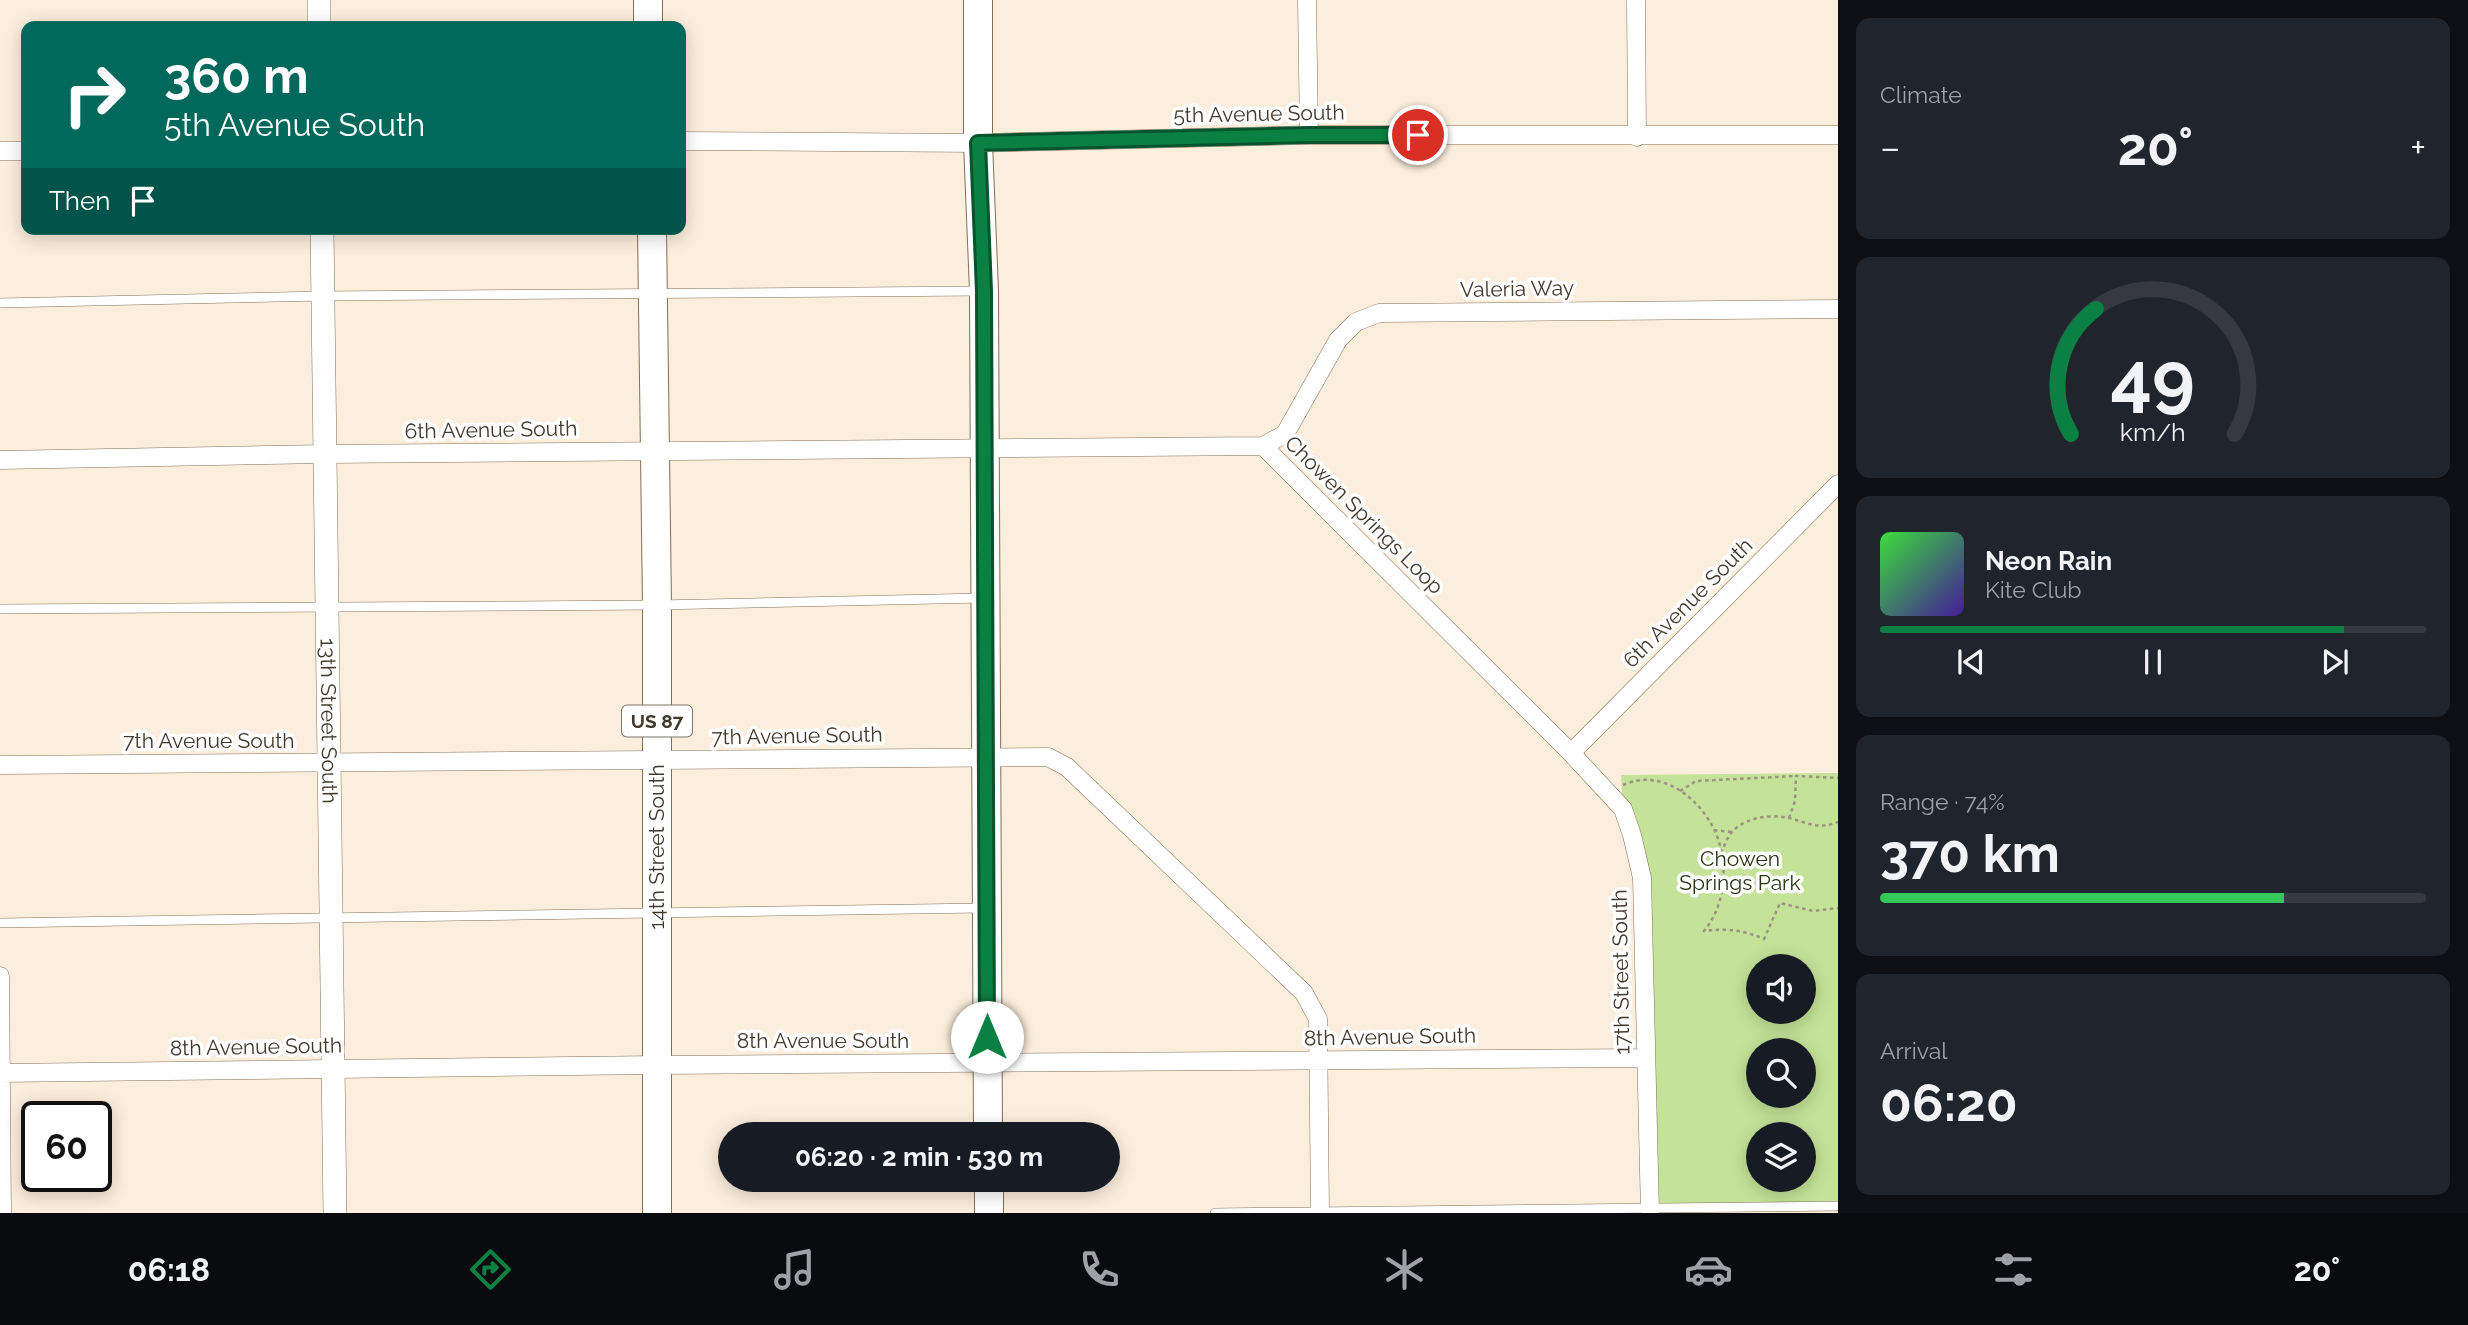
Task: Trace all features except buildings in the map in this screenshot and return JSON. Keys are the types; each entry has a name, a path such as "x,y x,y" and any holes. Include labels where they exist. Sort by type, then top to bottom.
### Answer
{"main road":[{"path":"648,0 648,21"},
{"path":"978,0 978,143 984,291 988,1122"},
{"name":"14th Street South","path":"652,235 657,605 657,1213"},
{"path":"989,1192 989,1213"}],"street":[{"path":"319,0 320,21"},
{"path":"1307,0 1309,135"},
{"path":"1636,0 1637,136"},
{"name":"5th Avenue South","path":"686,141 978,143 1309,135 1838,135"},
{"path":"0,151 21,151"},
{"name":"13th Street South","path":"322,235 335,1213"},
{"name":"Valeria Way","path":"1263,446 1285,434 1338,340 1356,322 1380,313 1838,309"},
{"name":"Chowen Springs Loop","path":"983,448 1263,446 1571,753"},
{"name":"6th Avenue South","path":"0,460 983,448"},
{"name":"6th Avenue South","path":"1571,753 1838,484"},
{"name":"17th Street South","path":"1571,753 1623,809 1642,877 1650,1210"},
{"name":"7th Avenue South","path":"0,765 1048,757 1067,767 1304,993 1318,1018 1320,1212"},
{"path":"0,976 2,1213"},
{"name":"8th Avenue South","path":"0,1073 1646,1058"}],"lane":[{"path":"0,303 324,296 984,291"},
{"path":"0,609 657,605 985,598"},
{"path":"0,923 987,908"},
{"path":"1215,1213 1838,1206"}],"path":[{"path":"1680,791 1696,781 1796,776 1838,778"},
{"path":"1789,818 1795,801 1796,776"},
{"path":"1608,793 1633,781 1648,779 1670,783 1692,800 1719,841 1721,853 1722,895 1712,921 1704,931 1724,928 1745,930 1764,939 1780,903 1813,911 1838,908"},
{"path":"1721,853 1732,832 1752,819 1770,816 1789,818 1811,826 1827,826 1838,822"},
{"path":"1712,829 1732,832"}],"green space":[{"name":"Chowen Springs Park","path":"1838,773 1838,1206 1650,1208 1642,878 1623,809 1621,775"}],"route":[{"path":"987,1037 984,291 978,143 1418,135"}]}
